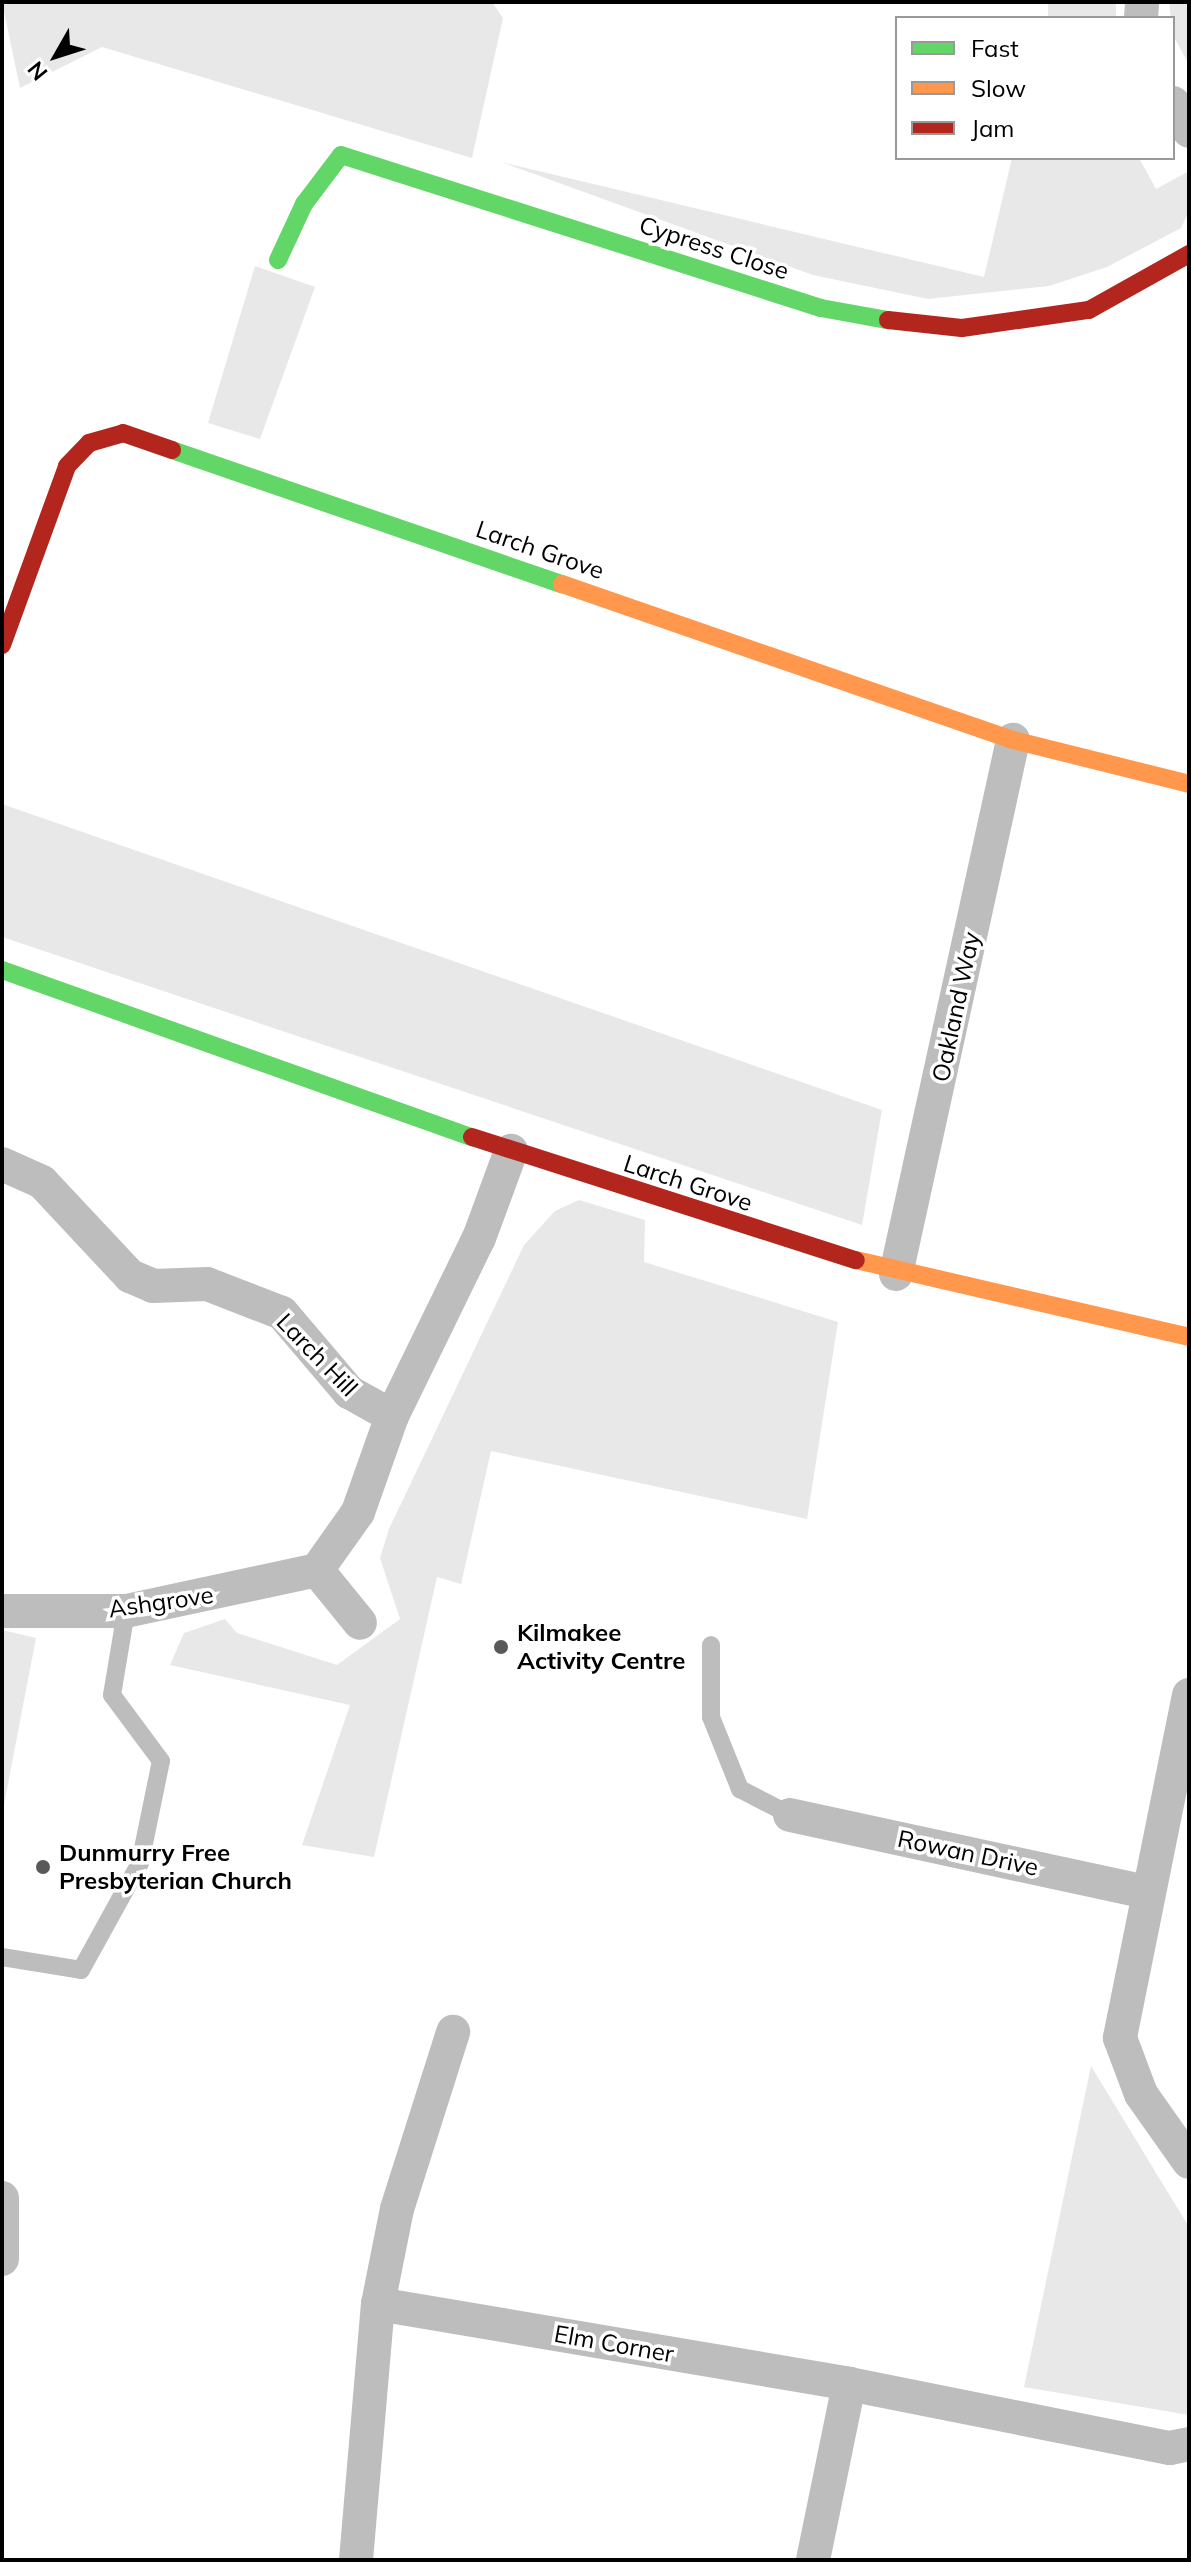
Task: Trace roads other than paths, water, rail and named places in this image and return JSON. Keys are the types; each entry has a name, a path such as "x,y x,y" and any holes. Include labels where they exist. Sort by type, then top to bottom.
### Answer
{"street":[{"path":"1175,106 1189,131"},
{"name":"Cypress Close","path":"278,260 304,204 341,155 821,308 917,325 962,328 1089,310 1189,254"},
{"name":"Larch Grove","path":"2,645 67,466 89,443 123,433 1013,740 1189,784"},
{"name":"Oakland Way","path":"896,1274 1013,740"},
{"name":"Larch Grove","path":"2,970 511,1151 896,1274 1189,1337"},
{"path":"360,1623 317,1570 358,1512 392,1416 479,1238 511,1151"},
{"name":"Larch Hill","path":"2,1164 42,1182 130,1276 153,1286 207,1284 282,1313 349,1392 392,1416"},
{"name":"Ashgrove","path":"2,1611 126,1611 317,1570"},
{"path":"1189,1695 1146,1892 1120,2038 1141,2094 1189,2162"},
{"name":"Rowan Drive","path":"790,1815 1146,1892"},
{"path":"356,2560 378,2304 397,2209 453,2032"},
{"path":"2,2198 2,2259"},
{"name":"Elm Corner","path":"378,2304 849,2384 1170,2448 1189,2444"},
{"path":"813,2560 849,2384"}],"lane":[{"path":"2,1957 81,1970 140,1863 161,1761 112,1695 126,1611"},
{"path":"711,1645 711,1717 740,1789 790,1815"}],"place":[{"name":"Kilmakee Activity Centre","path":"501,1647"},
{"name":"Dunmurry Free Presbyterian Church","path":"43,1867"}]}
